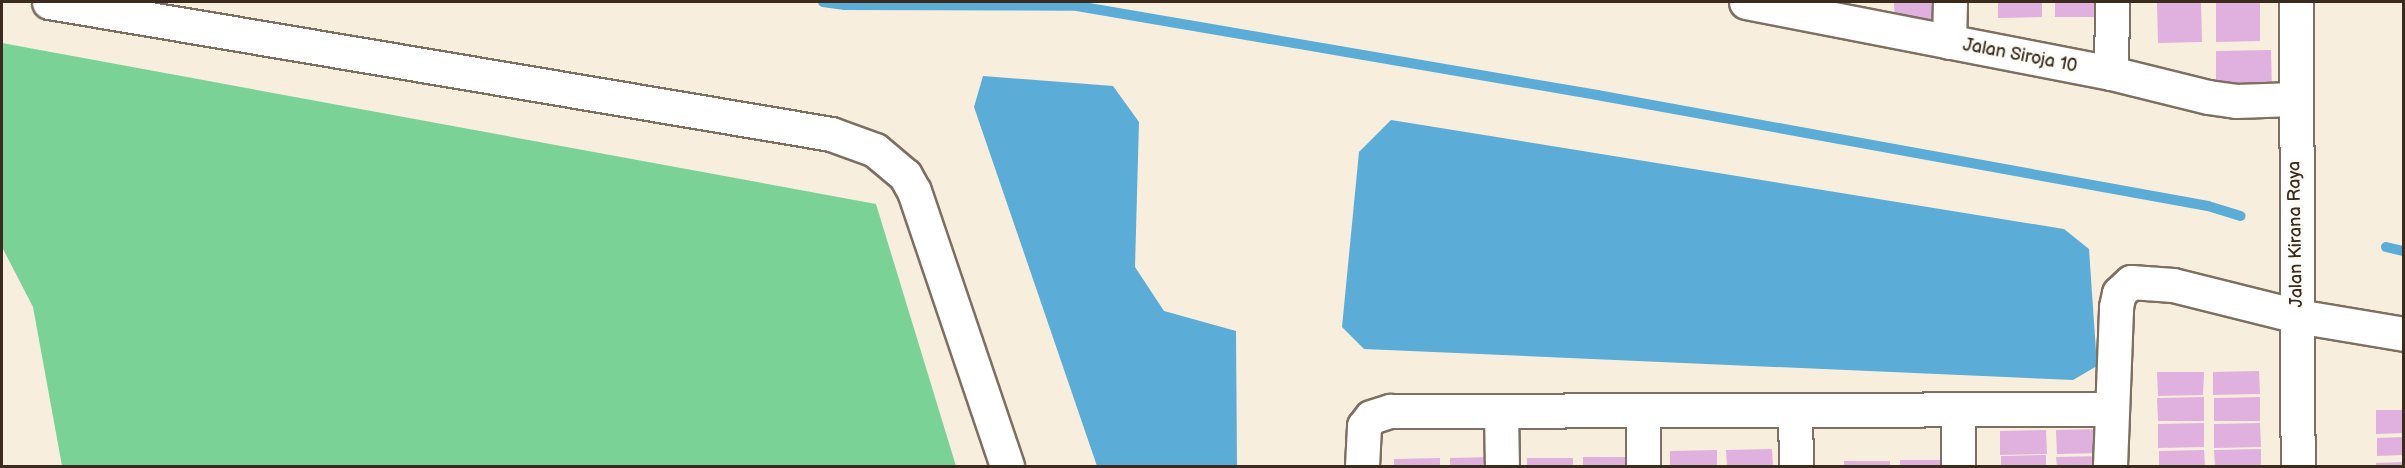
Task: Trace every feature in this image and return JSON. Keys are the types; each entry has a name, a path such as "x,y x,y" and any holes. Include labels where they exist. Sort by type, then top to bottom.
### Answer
{"street":[{"path":"49,2 831,134 875,150 905,175 914,191 1007,466"},
{"name":"Jalan Siroja 10","path":"1746,2 1788,5 1949,42 2111,73 2236,101 2294,99"},
{"path":"1949,42 1950,2"},
{"path":"2111,73 2112,2"},
{"name":"Jalan Kirana Raya","path":"2296,2 2294,99 2298,466"},
{"path":"2110,466 2109,409 2116,307 2119,293 2131,282 2174,285 2297,316 2403,334"},
{"path":"1958,409 1958,466"},
{"path":"1362,466 1361,434 1371,417 1379,413 2109,409"},
{"path":"1795,410 1796,466"},
{"path":"1501,411 1502,466"},
{"path":"1643,411 1643,466"}],"green space":[{"path":"2,43 876,204 956,466 62,466 33,307 2,247"}],"water":[{"path":"983,76 1113,86 1139,122 1135,267 1164,311 1236,331 1237,466 1097,466 974,107"},
{"path":"1391,120 2064,229 2089,249 2097,366 2073,380 1364,349 1342,327 1359,152"}],"building":[{"path":"1894,2 1939,2 1940,25 1895,25"},
{"path":"1998,2 2042,2 2042,17 1998,18"},
{"path":"2055,2 2095,2 2095,17 2055,17"},
{"path":"2157,2 2201,2 2202,42 2158,43"},
{"path":"2216,2 2260,2 2260,41 2216,42"},
{"path":"2271,50 2272,92 2216,92 2216,51"},
{"path":"2259,371 2260,394 2213,395 2213,372"},
{"path":"2157,372 2204,372 2203,395 2158,396"},
{"path":"2204,397 2204,421 2158,421 2157,398"},
{"path":"2260,397 2260,421 2214,421 2214,398"},
{"path":"2376,410 2404,410 2404,433 2376,434"},
{"path":"2204,423 2204,447 2158,448 2158,424"},
{"path":"2260,423 2261,447 2214,448 2214,424"},
{"path":"2102,429 2102,453 2057,454 2056,430"},
{"path":"2046,430 2047,454 2000,455 2000,431"},
{"path":"2404,437 2404,455 2377,456 2377,438"},
{"path":"1772,449 1773,466 1727,466 1726,450"},
{"path":"2261,449 2261,466 2215,466 2214,450"},
{"path":"1717,450 1717,466 1670,466 1670,451"},
{"path":"2204,450 2205,466 2159,466 2159,451"},
{"path":"2046,455 2046,466 2001,466 2001,456"},
{"path":"2103,456 2103,466 2057,466 2056,457"},
{"path":"1496,457 1496,466 1450,466 1450,458"},
{"path":"1583,457 1629,457 1629,466 1583,466"},
{"path":"1440,458 1440,466 1394,466 1394,459"},
{"path":"1527,458 1573,458 1573,466 1527,466"},
{"path":"1900,460 1946,460 1946,466 1900,466"},
{"path":"1844,461 1890,461 1890,466 1844,466"},
{"path":"2404,462 2404,466 2376,466 2376,463"}],"waterway":[{"path":"823,2 845,5 1077,6 1597,95 2208,206 2240,216"},
{"path":"2386,247 2404,251"}]}
